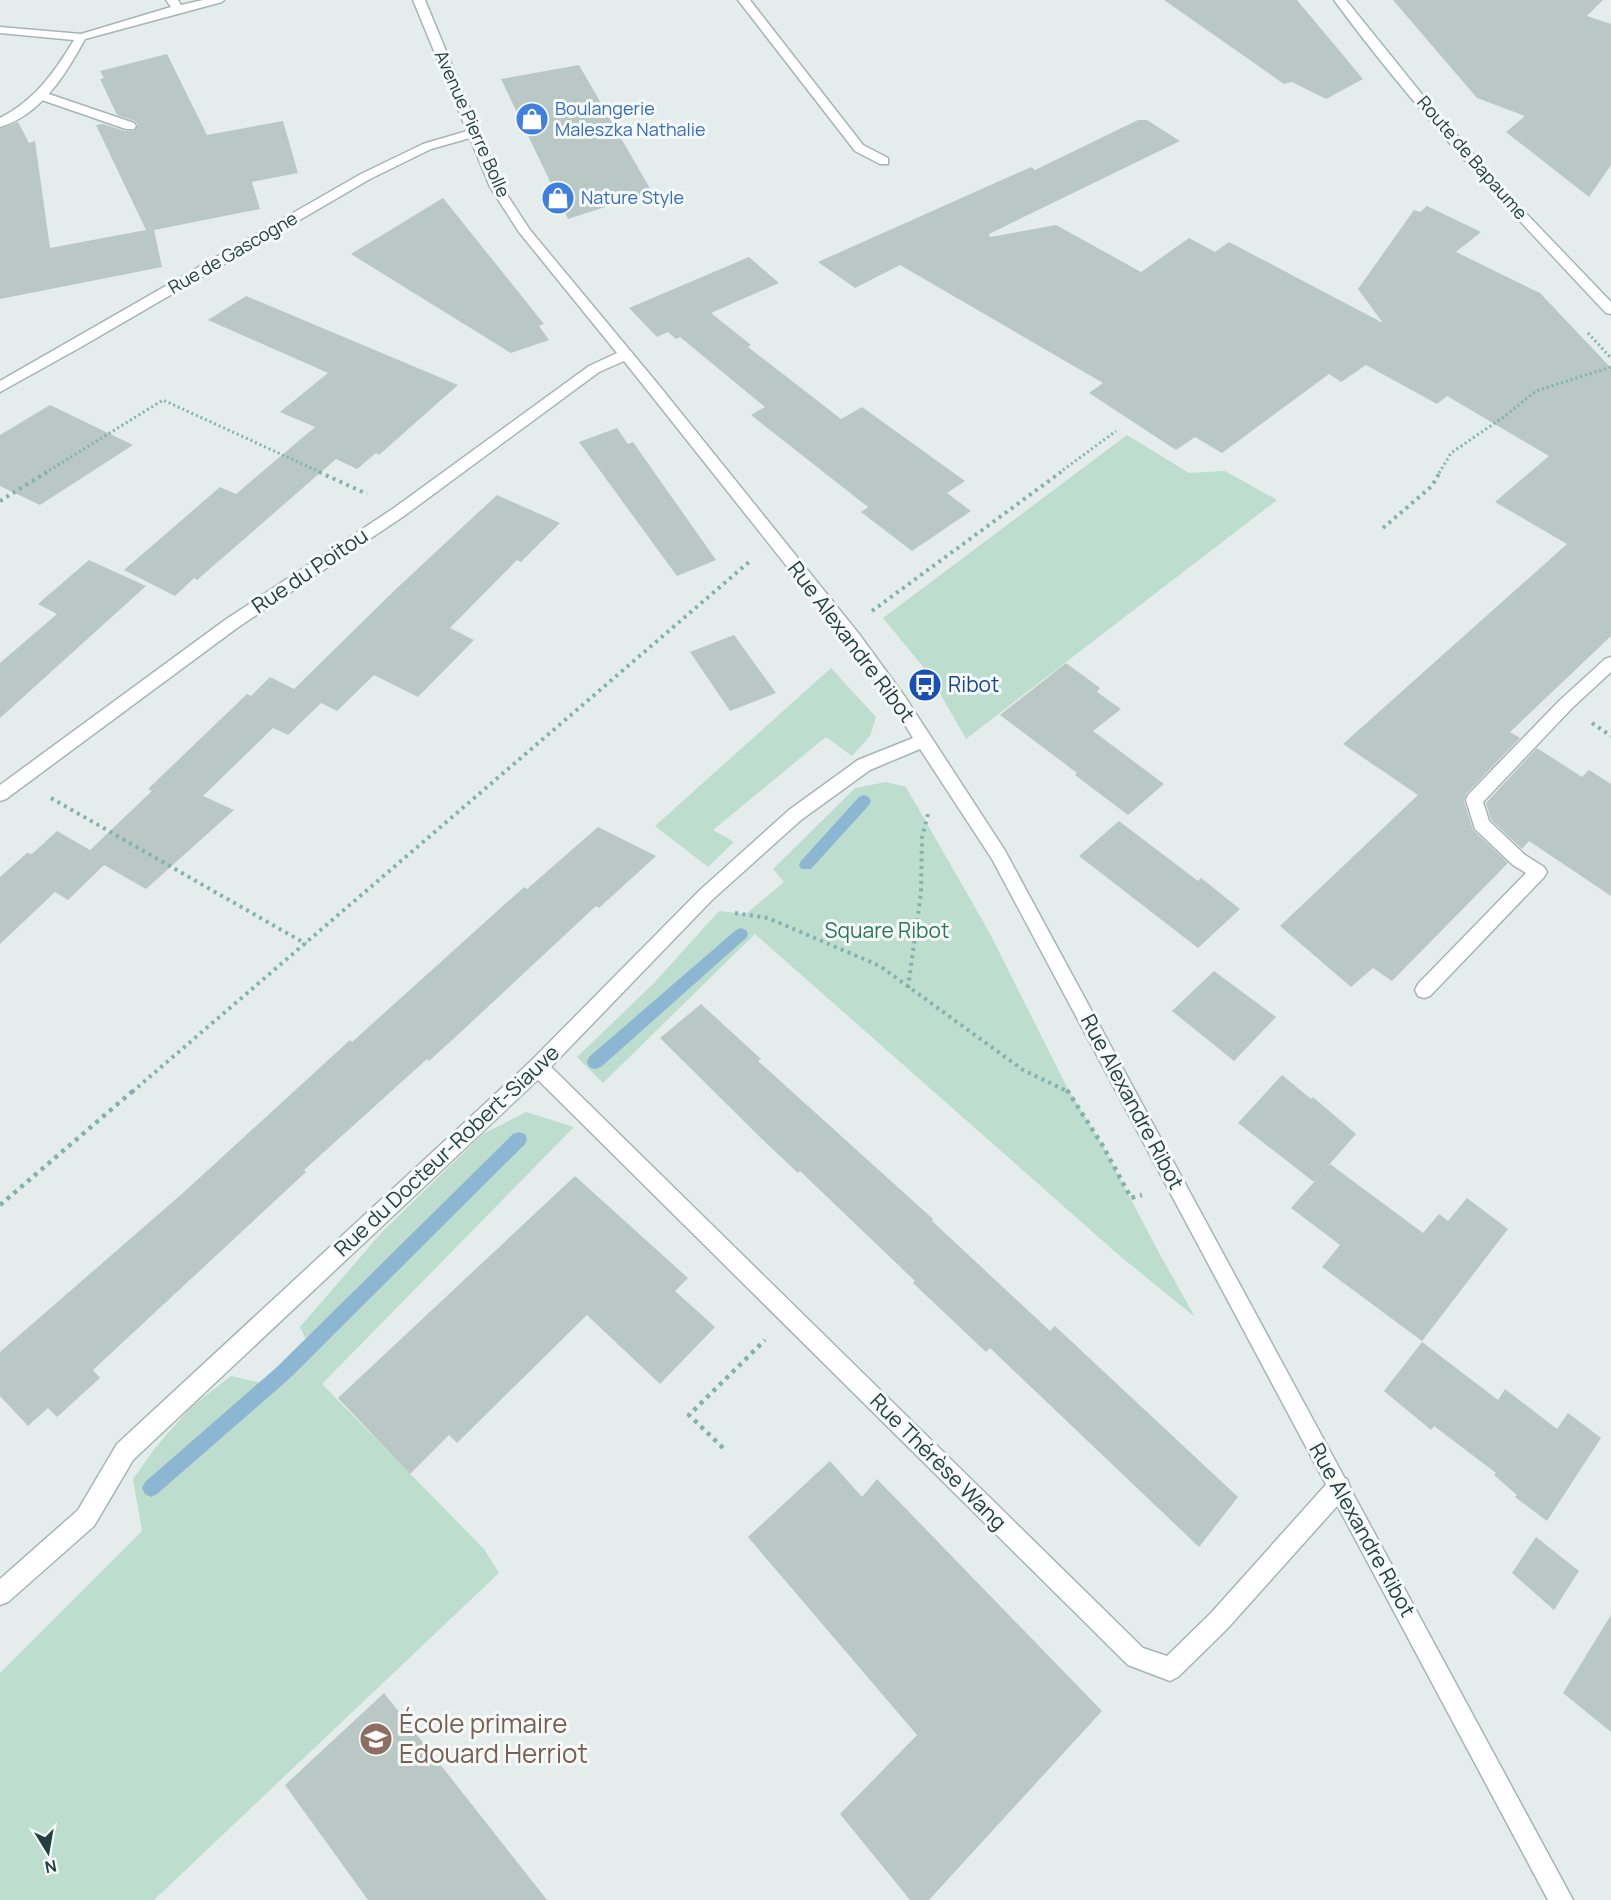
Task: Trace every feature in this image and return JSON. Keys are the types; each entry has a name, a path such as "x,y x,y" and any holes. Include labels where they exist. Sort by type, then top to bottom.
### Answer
{"street":[{"path":"0,30 81,37 175,5 218,0"},
{"name":"Avenue Pierre Bolle","path":"419,0 496,187 525,232 625,355"},
{"path":"744,0 859,148 884,161"},
{"name":"Route de Bapaume","path":"1340,0 1430,111 1514,208 1611,310"},
{"path":"0,123 18,115 43,96 60,75 81,37"},
{"path":"43,96 130,126"},
{"name":"Rue de Gascogne","path":"0,387 86,340 245,244 411,151 444,139 473,134"},
{"name":"Rue du Poitou","path":"0,795 231,624 399,512 594,369 625,355"},
{"name":"Rue Alexandre Ribot","path":"625,355 840,622 899,700 939,766 998,854 1561,1900"},
{"path":"1424,990 1538,872 1520,860 1481,824 1474,800 1565,705 1611,663"},
{"name":"Rue du Docteur-Robert-Siauve","path":"0,1594 86,1518 125,1452 538,1067 706,895 795,814 864,765 923,741"},
{"name":"Rue Thérèse Wang","path":"538,1067 1136,1657 1170,1669 1219,1621 1339,1487"}],"path":[{"path":"1383,528 1432,486 1451,453 1505,416 1536,391 1611,367"},
{"path":"0,501 163,400 371,496 399,512"},
{"path":"840,622 876,609 1116,431"},
{"path":"0,1205 739,570 779,546"},
{"path":"908,988 921,893 922,838 939,766"},
{"path":"21,779 306,944"},
{"path":"706,895 719,911 768,918 880,966 1023,1070 1069,1091 1103,1146 1131,1198 1177,1185"},
{"path":"723,1448 689,1415 790,1317"}],"green space":[{"path":"1127,435 1189,473 1225,471 1277,500 966,739 929,674 883,618"},
{"path":"831,668 876,717 870,736 852,756 826,737 713,830 734,842 708,867 655,826"},
{"name":"Square Ribot","path":"886,782 906,787 988,930 1069,1091 1103,1146 1195,1317 1121,1257 755,934 603,1083 577,1057 654,983 719,911 746,914 784,882 773,869 855,788"},
{"path":"526,1112 574,1127 322,1384 484,1549 499,1573 154,1900 0,1900 0,1673 142,1531 133,1479 155,1448 191,1407 231,1376 262,1383 307,1342 300,1327 382,1232 483,1134"}],"building":[{"path":"1164,0 1297,0 1363,79 1326,99 1292,82 1284,84"},
{"path":"1393,0 1603,0 1587,16 1611,24 1611,165 1589,197 1506,132 1525,116 1477,98"},
{"path":"167,54 207,135 283,121 298,173 252,182 260,209 154,230 162,267 0,299 0,129 18,122 29,143 35,141 50,248 146,230 96,125 103,124 125,131 134,131 138,125 135,121 117,115 100,79 104,78 100,71"},
{"path":"579,65 652,192 568,219 501,79"},
{"path":"1138,120 1147,120 1180,141 989,234 990,237 1056,225 1141,272 1189,238 1215,252 1229,242 1383,323 1358,289 1414,210 1420,212 1427,206 1481,232 1456,252 1540,293 1611,368 1611,636 1510,732 1520,738 1466,794 1464,801 1473,830 1508,863 1392,981 1373,968 1351,987 1280,926 1418,795 1343,744 1567,544 1495,502 1549,456 1447,396 1437,404 1366,365 1341,382 1329,374 1222,453 1195,437 1176,450 1089,393 1103,383 900,265 855,288 818,262 1031,167 1035,170"},
{"path":"443,198 544,324 539,326 549,340 511,353 351,254"},
{"path":"749,257 779,283 711,313 751,345 748,347 841,419 862,407 965,481 947,493 971,511 912,551 861,512 868,507 751,415 765,407 680,337 676,339 668,332 657,337 629,308"},
{"path":"246,296 458,385 379,455 376,453 357,469 336,459 197,580 194,578 175,596 124,570 220,487 236,494 315,427 280,412 328,373 208,320"},
{"path":"50,405 133,445 40,505 0,486 0,435"},
{"path":"617,428 628,444 633,442 716,560 677,576 579,442"},
{"path":"497,495 560,523 521,562 517,560 450,628 474,640 418,697 374,675 337,711 321,703 288,735 273,728 203,796 234,810 146,889 104,865 68,900 55,892 0,944 0,877 27,853 32,854 57,831 90,850 152,791 148,789 247,694 251,696 270,677 294,689 397,588"},
{"path":"89,560 146,586 0,718 0,663 57,614 38,604"},
{"path":"734,635 776,693 730,711 690,652"},
{"path":"1066,663 1100,688 1097,692 1121,709 1093,731 1164,784 1128,815 1000,715"},
{"path":"1537,748 1582,777 1589,770 1611,784 1611,896 1529,841 1522,849 1491,820 1486,803"},
{"path":"1119,821 1198,881 1201,878 1240,909 1198,948 1079,856"},
{"path":"598,827 656,856 599,908 596,906 429,1061 427,1059 304,1170 306,1172 93,1370 100,1378 57,1417 48,1408 28,1426 0,1396 0,1352 184,1192 350,1040 352,1042 524,887 527,889"},
{"path":"1214,971 1276,1017 1234,1061 1172,1011"},
{"path":"701,1004 761,1059 758,1061 933,1219 932,1221 1050,1331 1055,1326 1238,1497 1199,1547 990,1348 986,1352 800,1171 798,1173 765,1142 660,1038"},
{"path":"1282,1075 1311,1099 1313,1097 1356,1134 1314,1182 1238,1123"},
{"path":"1330,1164 1423,1233 1439,1214 1448,1221 1467,1198 1508,1229 1422,1341 1322,1267 1340,1245 1291,1208"},
{"path":"575,1176 688,1278 675,1291 715,1327 660,1384 587,1315 457,1443 449,1435 410,1474 338,1398"},
{"path":"1422,1342 1498,1400 1505,1389 1557,1429 1568,1413 1601,1438 1547,1521 1515,1497 1517,1495 1494,1475 1496,1473 1434,1426 1431,1430 1384,1391"},
{"path":"830,1461 862,1497 877,1479 1102,1711 929,1900 910,1900 840,1814 917,1735 748,1537"},
{"path":"1536,1537 1579,1571 1554,1610 1512,1573"},
{"path":"1611,1615 1611,1732 1563,1693"},
{"name":"École primaire Edouard Herriot","path":"384,1693 547,1900 368,1900 285,1785"}],"waterway":[{"path":"806,865 864,801"},
{"path":"595,1062 741,934"},
{"path":"151,1488 283,1373 519,1139"}],"place":[{"name":"Boulangerie Maleszka Nathalie","path":"532,119"},
{"name":"Nature Style","path":"558,198"},
{"name":"Ribot","path":"925,685"},
{"name":"École primaire Edouard Herriot","path":"376,1739"}]}
